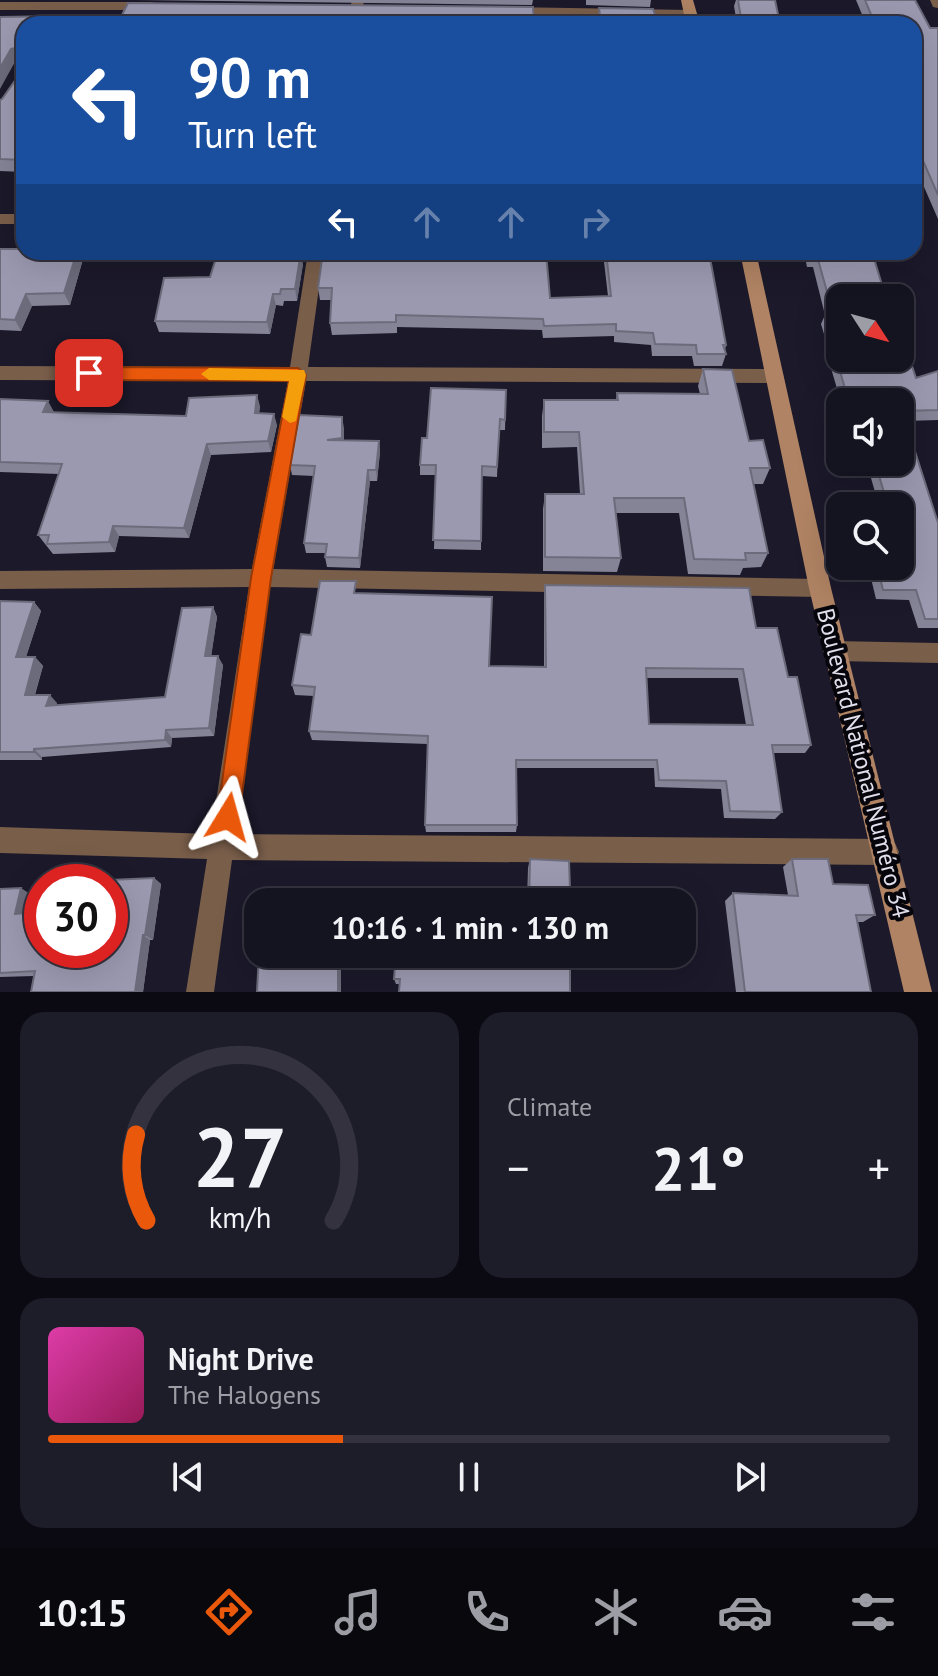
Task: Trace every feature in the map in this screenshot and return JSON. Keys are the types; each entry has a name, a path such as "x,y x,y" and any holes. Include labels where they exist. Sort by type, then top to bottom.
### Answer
{"main road":[{"name":"Boulevard National Numéro 34","path":"750,260 834,651 886,852 918,992"}],"street":[{"path":"0,6 58,3 167,6"},
{"path":"341,8 357,4 372,8"},
{"path":"500,10 691,13"},
{"path":"200,992 224,847 261,578 298,375 315,260"},
{"path":"0,373 775,376"},
{"path":"0,580 261,578 820,588"},
{"path":"834,651 938,653"},
{"path":"0,840 224,847 886,852"}],"building":[{"path":"738,0 775,0 778,16 741,16"},
{"path":"865,0 915,0 930,28 938,28 938,195 922,158 922,16 872,16"},
{"path":"128,3 533,7 534,16 61,16 122,15"},
{"path":"599,8 653,9 656,16 600,16"},
{"path":"0,17 16,17 16,48 11,49 0,68"},
{"path":"16,79 16,160 0,159 2,99"},
{"path":"0,249 16,249 16,260 74,260 64,293 26,294 15,320 0,319"},
{"path":"215,260 300,260 295,289 281,289 280,294 273,294 267,322 155,321 164,278 210,277"},
{"path":"322,260 547,260 550,298 611,296 607,260 710,260 726,354 697,354 696,345 655,344 653,333 616,331 616,324 544,326 543,319 396,315 396,322 330,323 332,288 318,288"},
{"path":"818,260 874,260 882,284 826,284 826,288"},
{"path":"703,369 732,370 749,441 763,440 770,468 750,468 768,553 745,553 746,560 694,559 684,498 614,498 621,558 545,557 545,494 584,494 579,432 544,432 544,400 618,400 617,393 708,394"},
{"path":"938,371 938,410 914,411 914,388 845,388 840,372 914,372 916,378"},
{"path":"431,388 506,390 505,420 500,419 497,467 482,466 481,541 433,540 436,465 420,465 422,438 427,438"},
{"path":"257,395 255,413 274,414 268,441 207,444 184,528 113,526 109,542 47,544 49,535 38,535 62,464 0,462 0,399 48,401 43,412 186,416 189,398"},
{"path":"299,415 342,417 342,438 327,440 379,441 376,470 368,470 359,558 325,557 327,544 304,543 315,466 290,465"},
{"path":"914,448 938,523 938,619 925,619 916,590 883,590 880,580 914,580 914,492 884,492 879,476 914,476"},
{"path":"320,581 356,581 354,593 492,597 489,666 546,667 545,585 749,588 756,628 777,628 788,677 797,677 811,745 772,745 782,812 730,811 726,781 659,780 657,760 516,760 517,825 425,825 428,736 309,731 315,687 292,685 301,634 311,635","holes":["646,668 743,669 753,725 649,724"]},
{"path":"0,601 34,602 16,657 35,657 25,695 50,695 46,706 165,697 182,608 213,607 205,656 218,656 209,728 166,730 165,740 34,749 34,752 0,752"},
{"path":"530,859 569,861 570,888 529,888"},
{"path":"792,859 828,859 833,884 868,885 875,915 856,915 871,992 745,992 733,893 798,896"},
{"path":"154,878 135,992 31,992 35,971 0,973 0,889 21,888 15,914 24,913 24,968 128,968 128,879"},
{"path":"258,968 338,968 338,992 257,992"},
{"path":"395,968 570,968 570,992 399,992 400,979 394,979"}],"slow traffic":[{"path":"209,374 298,375 290,417"}],"route":[{"path":"89,373 298,375 261,578 228,817"}]}
